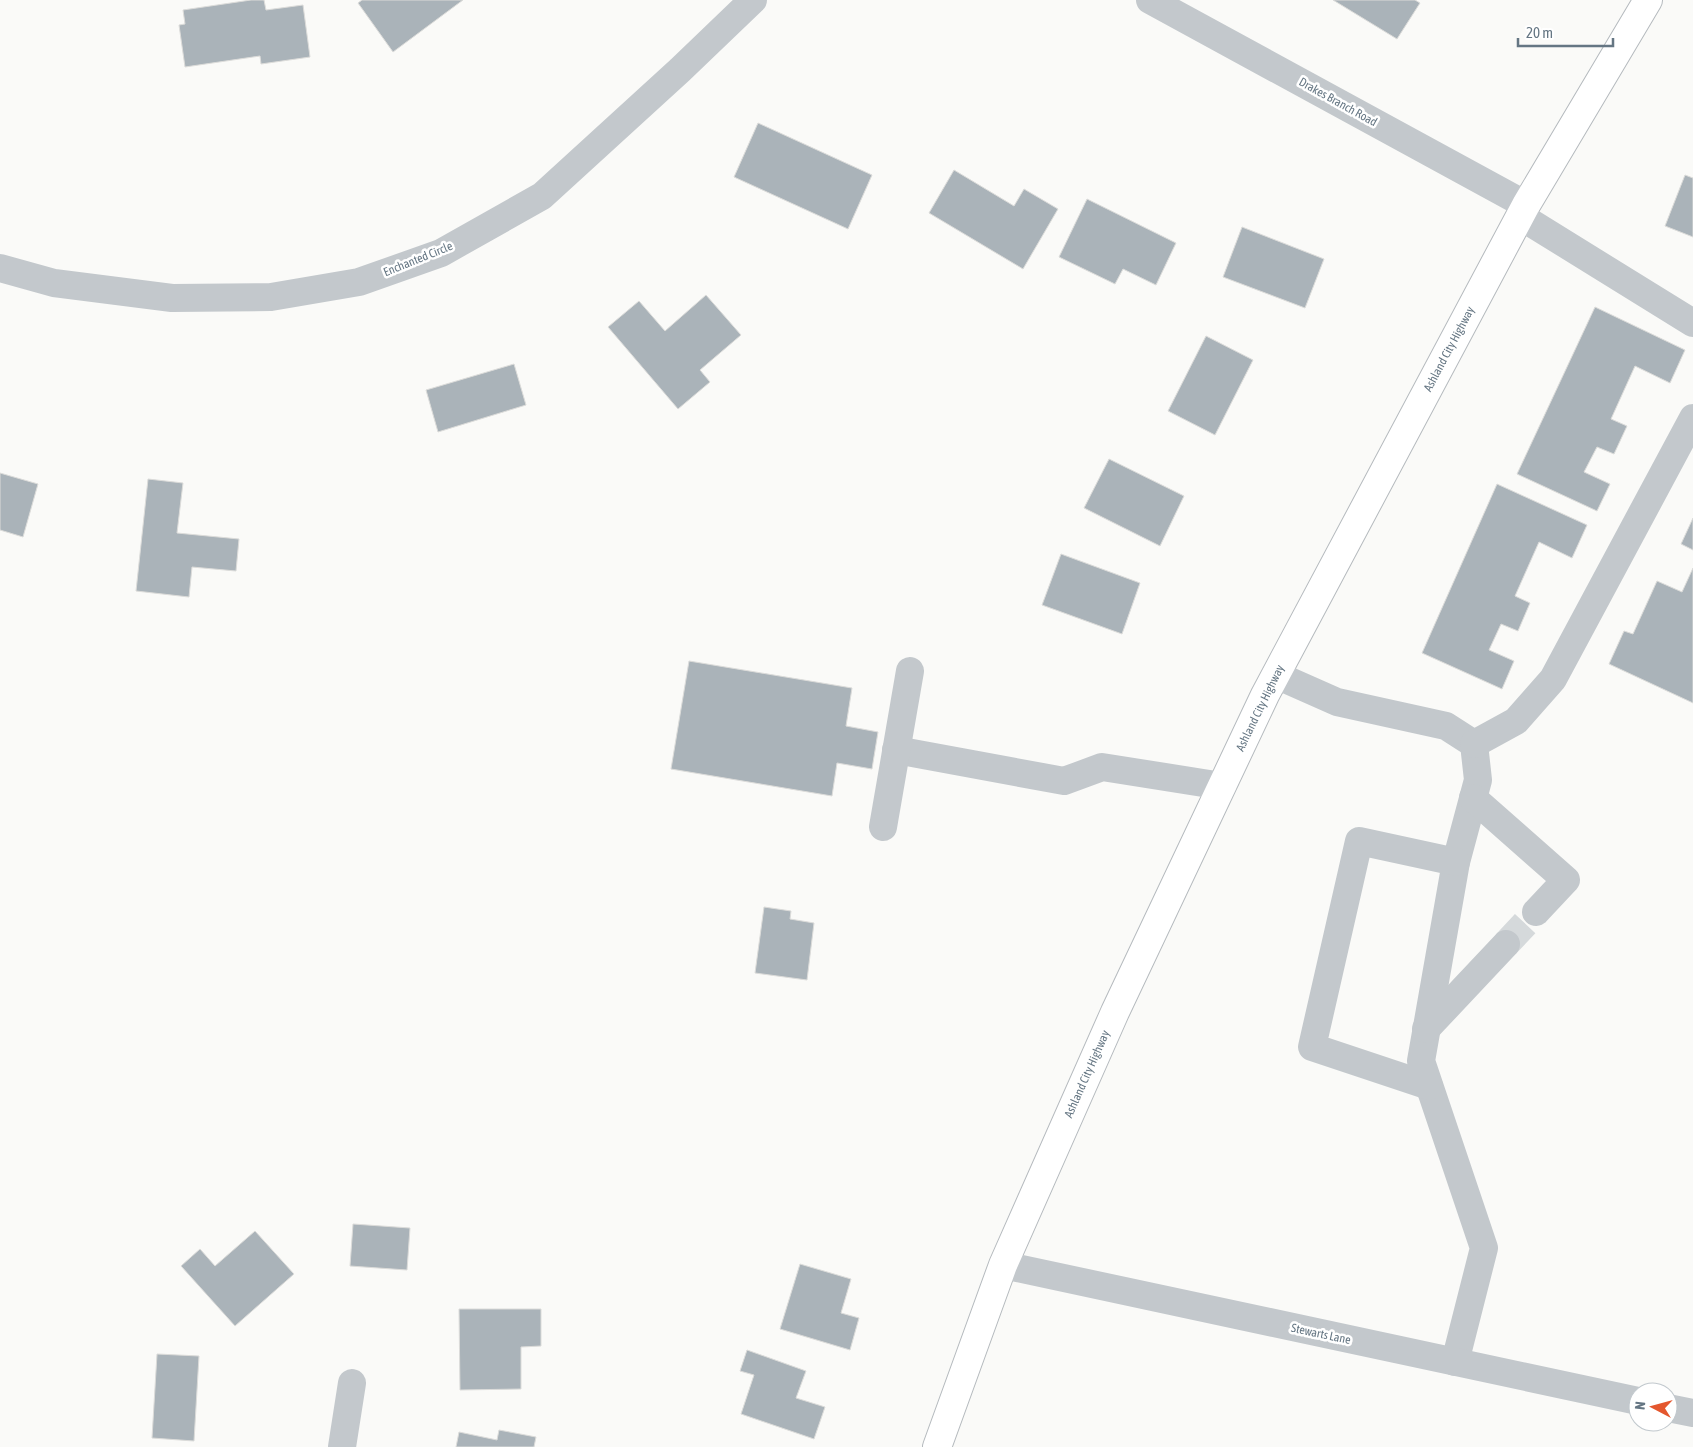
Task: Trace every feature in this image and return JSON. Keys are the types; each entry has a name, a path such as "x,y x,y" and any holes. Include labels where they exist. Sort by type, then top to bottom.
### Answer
{"main road":[{"name":"Ashland City Highway","path":"938,1447 1003,1266 1115,1012 1276,675 1523,210 1648,0"}],"street":[{"name":"Enchanted Circle","path":"0,268 54,283 172,298 271,297 367,279 441,253 542,196 680,70 753,0"},
{"name":"Drakes Branch Road","path":"1150,0 1523,210 1693,323"},
{"path":"1474,744 1516,720 1553,679 1693,418"},
{"path":"883,827 910,671"},
{"path":"1276,675 1337,702 1446,726 1474,744"},
{"path":"1455,1362 1484,1248 1421,1061 1456,862 1478,780 1474,744"},
{"path":"896,750 1064,781 1102,767 1222,786"},
{"path":"1473,798 1566,880 1536,912"},
{"path":"1429,1086 1312,1048 1359,841 1456,862"},
{"path":"1426,1029 1506,944"},
{"name":"Stewarts Lane","path":"1003,1266 1628,1399"},
{"path":"342,1447 352,1382"},
{"path":"1678,1410 1693,1413"}],"building":[{"path":"251,0 264,0 266,10 303,5 310,57 261,64 260,56 185,67 179,25 185,24 183,10"},
{"path":"362,0 463,0 393,52 358,3"},
{"path":"1333,0 1415,0 1420,3 1397,39"},
{"path":"758,123 872,175 848,229 734,177"},
{"path":"954,170 1014,206 1024,189 1058,209 1023,269 929,213"},
{"path":"1685,175 1693,178 1693,237 1665,226"},
{"path":"1087,199 1176,243 1156,285 1123,269 1115,284 1059,257"},
{"path":"1242,227 1324,259 1305,308 1223,277"},
{"path":"706,295 741,335 700,370 710,382 678,409 608,327 639,301 665,331"},
{"path":"1595,307 1685,350 1670,383 1635,366 1611,419 1627,426 1614,454 1597,447 1584,472 1610,484 1597,511 1517,474"},
{"path":"1206,336 1253,360 1215,435 1168,411"},
{"path":"514,364 526,405 438,432 426,390"},
{"path":"1109,459 1184,496 1160,546 1084,508"},
{"path":"0,473 38,484 23,537 0,530"},
{"path":"148,479 183,483 177,533 239,539 236,571 192,567 189,597 136,591"},
{"path":"1497,484 1587,525 1572,558 1539,542 1515,596 1530,603 1518,631 1501,624 1489,650 1514,661 1502,689 1422,653"},
{"path":"1693,518 1693,550 1681,544"},
{"path":"1061,554 1140,583 1122,634 1042,605"},
{"path":"1693,568 1693,703 1609,664 1624,631 1633,634 1657,581 1682,592"},
{"path":"689,661 852,688 846,726 878,732 872,769 837,763 832,796 671,769"},
{"path":"764,907 791,911 790,919 814,923 807,980 755,973"},
{"path":"353,1224 410,1228 407,1270 350,1266"},
{"path":"255,1231 294,1274 235,1326 181,1266 200,1249 215,1266"},
{"path":"800,1264 851,1279 841,1313 859,1318 850,1350 780,1329"},
{"path":"459,1309 541,1309 541,1346 521,1347 521,1389 460,1390"},
{"path":"747,1350 806,1371 796,1398 825,1407 814,1439 741,1414 754,1375 740,1371"},
{"path":"157,1354 199,1356 194,1441 152,1438"},
{"path":"499,1430 536,1437 534,1447 456,1447 459,1432 497,1440"}],"tunnel":[{"path":"1506,944 1536,912"}]}
